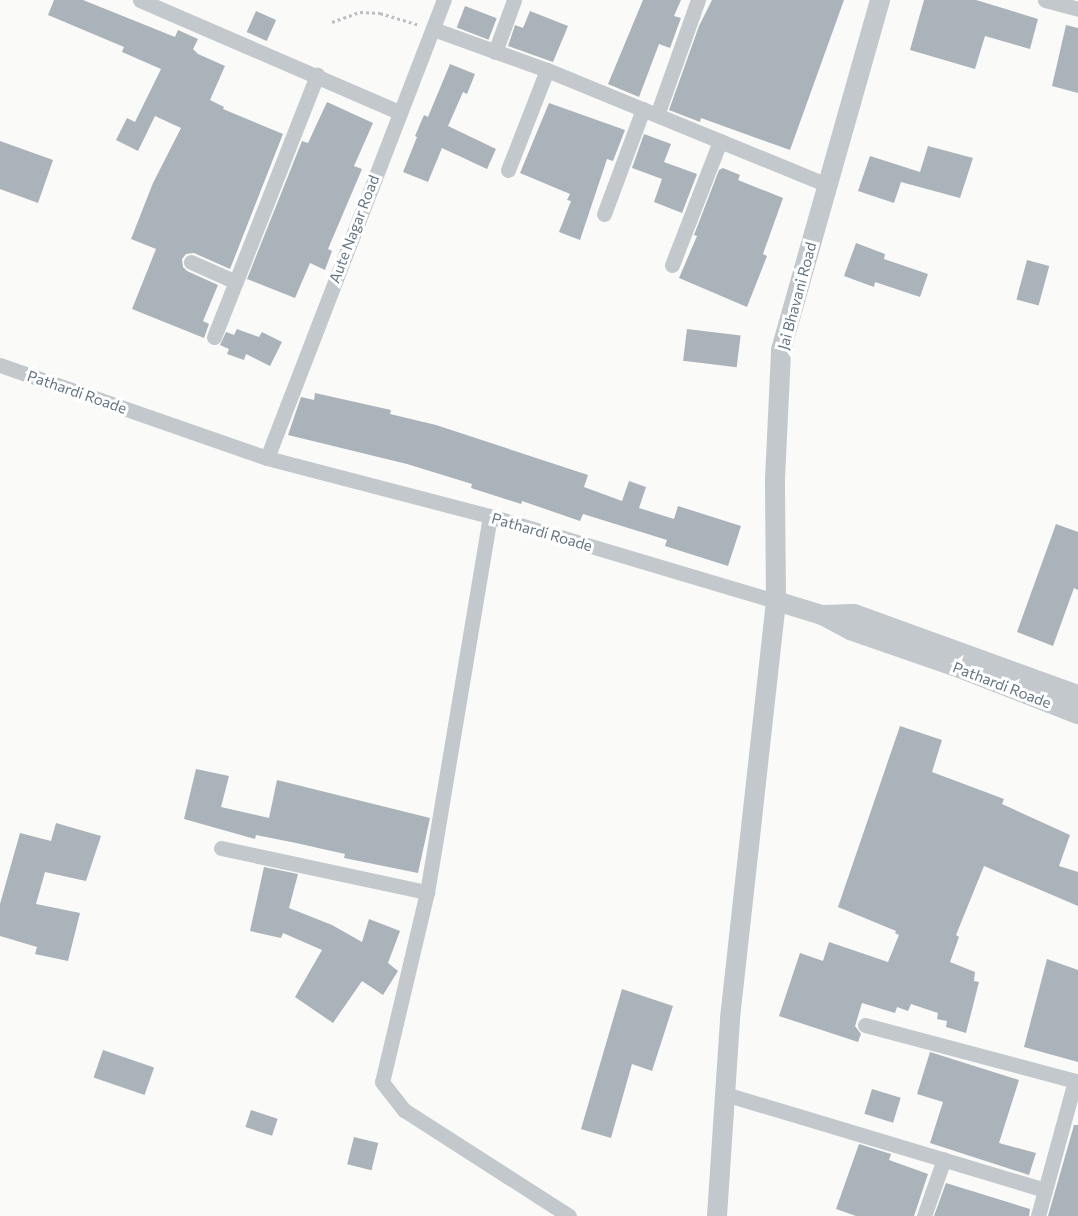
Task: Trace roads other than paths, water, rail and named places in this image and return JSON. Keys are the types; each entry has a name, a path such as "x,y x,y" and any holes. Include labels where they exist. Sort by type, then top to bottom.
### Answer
{"street":[{"path":"140,0 399,112"},
{"name":"Aute Nagar Road","path":"267,458 444,0"},
{"path":"495,52 514,0"},
{"path":"604,214 698,0"},
{"name":"Jai Bhavani Road","path":"717,1216 730,1018 776,601 775,479 782,350 880,0"},
{"path":"1045,0 1078,9"},
{"path":"433,29 547,70 828,185"},
{"path":"508,170 547,70"},
{"path":"214,337 317,75"},
{"path":"672,264 720,141"},
{"path":"191,262 236,282"},
{"name":"Pathardi Roade","path":"0,365 267,458 490,516 822,615 850,630 954,666 1078,714"},
{"path":"490,516 427,892 382,1082 404,1110 569,1216"},
{"path":"822,615 854,614 1078,695"},
{"path":"220,848 427,892"},
{"path":"865,1025 1076,1081 1038,1216"},
{"path":"725,1094 1045,1190"},
{"path":"924,1216 944,1159"}]}
